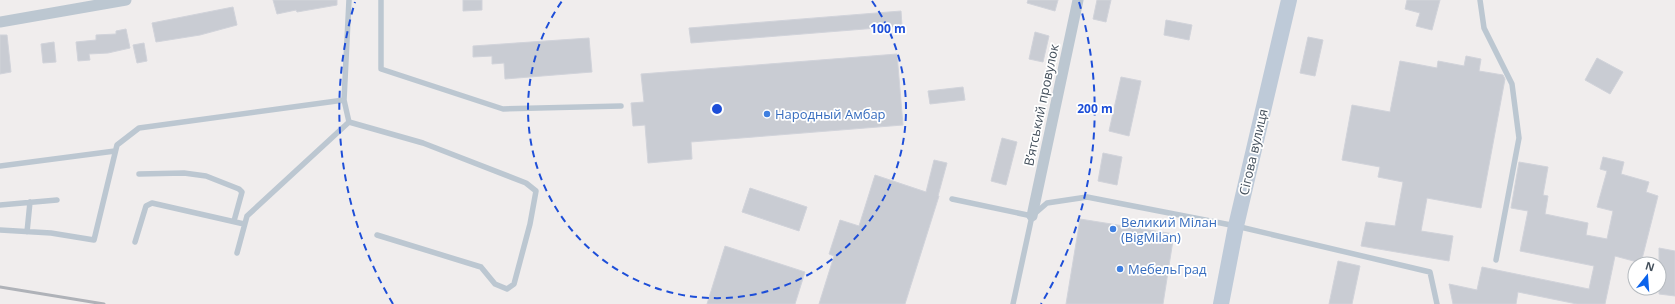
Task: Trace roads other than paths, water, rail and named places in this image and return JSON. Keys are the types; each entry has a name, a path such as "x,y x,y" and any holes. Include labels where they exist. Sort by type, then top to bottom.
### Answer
{"street":[{"path":"0,22 126,0"},
{"name":"В’ятський провулок","path":"1032,216 1078,0"},
{"name":"Сігова вулиця","path":"1221,304 1236,226 1289,0"}],"lane":[{"path":"349,0 344,100 349,122"},
{"path":"381,0 381,69 503,109 621,106"},
{"path":"1480,0 1484,28 1512,84 1519,138 1496,260"},
{"path":"0,230 51,233 94,240 117,145 139,128 344,100"},
{"path":"237,253 244,224 248,216 349,122"},
{"path":"349,122 423,143 526,183 536,191 530,224 514,284 507,289 495,284 481,267 377,235"},
{"path":"0,166 115,151"},
{"path":"138,174 184,173 206,176 240,189 242,192 234,222"},
{"path":"1013,304 1032,216 1047,203 1087,197 1236,226 1430,272 1437,304"},
{"path":"952,199 1032,216"},
{"path":"0,204 57,200"},
{"path":"27,232 30,202"},
{"path":"135,242 146,206 152,203 244,224"}],"railway":[{"path":"0,287 104,304"}],"place":[{"name":"Народный Амбар","path":"767,114"},
{"name":"Великий Мілан (BigMilan)","path":"1113,229"},
{"name":"МебельГрад","path":"1120,269"}]}
